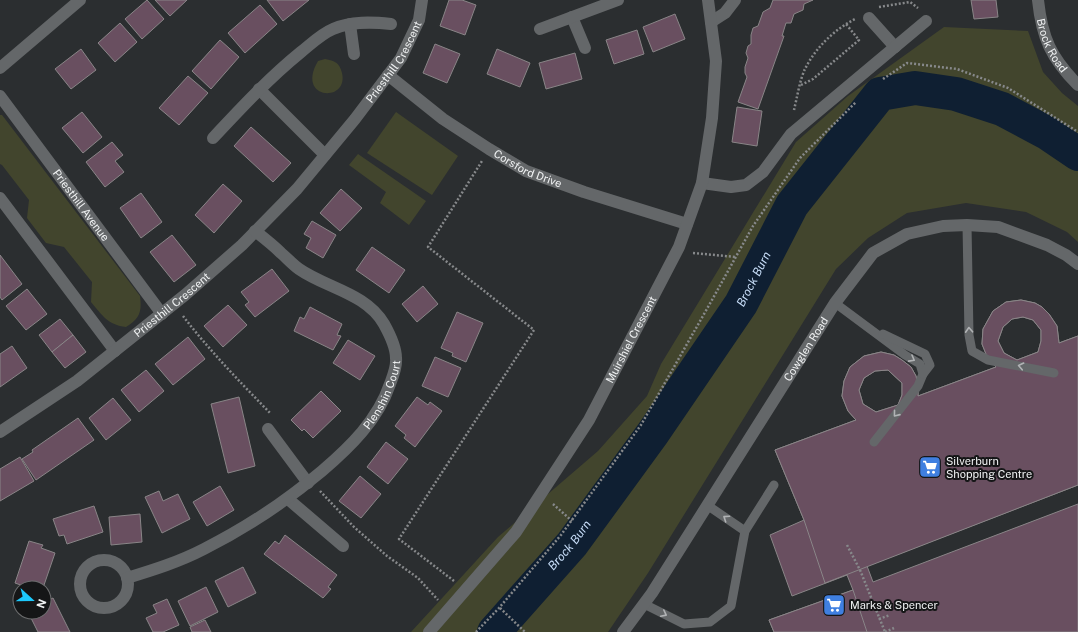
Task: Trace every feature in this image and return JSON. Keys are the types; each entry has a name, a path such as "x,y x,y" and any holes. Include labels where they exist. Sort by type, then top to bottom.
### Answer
{"street":[{"path":"0,68 80,0"},
{"name":"Priesthill Crescent","path":"0,432 77,381 174,304 237,250 255,232 297,189 355,119 401,58 419,20 422,0"},
{"path":"540,29 618,0"},
{"name":"Muirshiel Crescent","path":"429,632 516,532 589,420 676,254 702,182 712,118 716,61 708,0"},
{"path":"712,22 725,13 735,0"},
{"name":"Brock Road","path":"1038,0 1044,36 1059,65 1078,86"},
{"path":"572,17 585,48"},
{"path":"864,17 895,47"},
{"path":"702,182 731,187 746,185 763,172 795,131 926,21"},
{"path":"213,138 259,89 289,61 318,38 333,29 350,24 370,22 391,24"},
{"path":"350,24 354,54"},
{"name":"Corsford Drive","path":"388,75 443,119 526,171 584,192 687,224"},
{"path":"259,89 325,155"},
{"name":"Priesthill Avenue","path":"0,96 162,314"},
{"path":"0,198 115,351"},
{"name":"Cowglen Road","path":"623,632 644,604 836,303 873,253 907,234 943,226 967,225 998,227 1047,245 1066,254 1078,264"},
{"name":"Plenshin Court","path":"127,578 166,566 203,550 253,523 288,499 346,450 370,422 386,396 394,373 396,358 393,344 384,324 377,314 364,303 299,269 255,232"},
{"path":"268,429 309,481"},
{"path":"288,499 343,546"},
{"path":"103,559 111,560 124,570 127,578 128,586 122,600 109,608 93,606 86,602 82,595 80,579 82,572 95,561 103,559"}],"lane":[{"path":"967,225 969,335 972,351 988,360 1054,373"},
{"path":"836,303 905,355 920,364 923,374 918,386 874,442"},
{"path":"644,604 689,627 710,622 731,606 745,531 774,485"},
{"path":"707,505 745,531"}],"path":[{"path":"879,7 910,2 918,8 926,21"},
{"path":"795,131 790,124 805,70 819,47 846,24 864,17"},
{"path":"801,86 813,79 860,40 846,24"},
{"path":"882,80 907,63 957,70 1008,88 1078,132"},
{"path":"476,632 499,608 561,536 641,425 753,226 800,158 859,99"},
{"path":"466,590 399,539 534,330 428,247 489,149"},
{"path":"694,253 736,257"},
{"path":"174,304 222,362 270,413"},
{"path":"309,481 354,527 387,556 418,578 447,611"},
{"path":"541,493 572,521"},
{"path":"847,545 860,570 885,632 894,628"},
{"path":"499,608 525,632"},
{"path":"879,619 890,615"}],"green space":[{"path":"944,27 1028,31 1043,72 1062,93 1078,106 1078,242 1067,232 1026,212 966,203 907,213 868,238 836,269 648,573 608,632 411,632 498,537 598,451 647,396 661,364 796,142 848,96"},
{"path":"325,59 336,63 342,73 342,83 338,89 331,93 324,93 317,90 313,84 313,74 318,61"},
{"path":"396,112 458,156 432,195 367,153"},
{"path":"0,115 2,115 140,296 141,306 139,314 134,321 126,327 110,322 102,315 91,302 92,282 64,247 46,243 27,218 29,200 0,164"},
{"path":"358,154 426,201 409,225 380,203 386,192 349,165"}],"building":[{"path":"147,0 164,19 142,39 125,19"},
{"path":"155,0 187,0 170,16"},
{"path":"267,0 309,0 283,21"},
{"path":"449,0 462,0 476,5 465,35 440,26"},
{"path":"773,0 813,0 804,4 803,10 794,14 791,23 786,23 782,36 784,36 758,109 738,102 747,77 745,73 748,58 746,53 748,46 751,44 753,28 758,26 763,12 770,8"},
{"path":"971,0 996,0 998,17 974,19"},
{"path":"260,5 277,24 245,53 228,33"},
{"path":"675,14 685,39 653,52 643,27"},
{"path":"120,23 137,42 115,62 98,43"},
{"path":"637,30 644,54 614,64 606,40"},
{"path":"220,40 239,57 211,89 192,71"},
{"path":"435,44 460,54 447,83 423,73"},
{"path":"81,49 96,70 71,89 55,69"},
{"path":"497,49 530,63 520,87 487,74"},
{"path":"575,53 582,79 546,89 539,63"},
{"path":"188,76 208,93 179,125 159,108"},
{"path":"737,107 762,111 757,146 732,142"},
{"path":"82,112 102,137 83,153 62,128"},
{"path":"251,127 291,163 273,182 234,146"},
{"path":"112,142 123,155 115,161 124,172 105,187 86,162"},
{"path":"223,184 242,201 214,233 195,215"},
{"path":"341,189 362,208 340,231 320,213"},
{"path":"141,193 162,222 141,238 120,208"},
{"path":"312,221 336,235 323,258 306,248 311,238 304,234"},
{"path":"172,235 196,265 174,282 150,252"},
{"path":"372,247 405,270 389,293 356,270"},
{"path":"0,255 22,284 2,300 0,297"},
{"path":"272,269 289,291 255,317 245,305 249,302 241,292"},
{"path":"423,286 438,304 417,322 402,304"},
{"path":"27,289 47,314 26,330 6,306"},
{"name":"Silverburn Shopping Centre","path":"1021,300 1035,303 1042,307 1057,326 1059,343 1078,336 1078,485 867,566 873,582 1078,504 1078,632 774,632 769,620 853,590 847,575 792,596 770,535 804,520 775,450 856,420 848,411 842,396 844,381 850,367 864,356 881,352 894,355 902,360 911,367 916,376 918,396 996,367 988,359 982,344 983,329 993,311 1006,302","holes":["1023,317 1033,320 1041,330 1041,341 1038,352 1017,360 1004,353 998,341 1003,327 1012,319","888,370 902,383 902,395 898,405 876,412 863,404 859,390 864,378 875,371"]},
{"name":"Silverburn Shopping Centre","path":"1021,300 1035,303 1042,307 1057,326 1059,343 1078,336 1078,485 825,583 804,520 775,450 856,420 848,411 842,396 844,381 850,367 864,356 881,352 894,355 902,360 911,367 916,376 918,396 996,367 988,359 982,344 983,329 993,311 1006,302","holes":["1023,317 1033,320 1041,330 1041,341 1038,352 1017,360 1004,353 998,341 1003,327 1012,319","888,370 902,383 902,395 898,405 876,412 863,404 859,390 864,378 875,371"]},
{"path":"228,305 247,325 223,347 204,326"},
{"path":"310,307 342,324 337,335 341,336 333,350 294,331 300,317 304,319"},
{"path":"457,312 483,323 466,362 452,356 453,353 441,348"},
{"path":"60,319 73,335 52,352 39,335"},
{"path":"73,335 86,352 65,368 52,352"},
{"path":"188,337 205,359 173,385 155,364"},
{"path":"348,340 375,356 360,380 333,363"},
{"path":"12,346 27,368 0,387 0,354"},
{"path":"435,357 461,368 448,397 422,386"},
{"path":"146,370 164,391 139,412 121,390"},
{"path":"321,391 341,411 313,438 304,429 302,431 291,420"},
{"path":"239,397 255,466 228,473 211,404"},
{"path":"417,397 428,405 430,402 442,411 415,447 404,438 406,435 395,426"},
{"path":"113,398 131,420 106,440 89,418"},
{"path":"78,418 94,440 36,480 22,459 33,452 32,450"},
{"path":"386,442 408,459 388,484 367,467"},
{"path":"20,457 34,481 0,501 0,469"},
{"path":"360,476 381,494 361,518 339,501"},
{"path":"220,486 234,510 207,526 193,502"},
{"path":"159,491 163,501 178,494 190,519 162,533 145,497"},
{"path":"94,506 103,532 67,544 64,535 59,536 53,519"},
{"path":"140,514 142,542 111,545 109,517"},
{"path":"285,535 337,575 328,587 331,589 323,598 264,554 275,541 279,544"},
{"path":"29,541 43,545 41,548 55,553 46,580 16,580"},
{"path":"243,567 256,593 228,607 215,581"},
{"path":"206,587 218,612 190,626 178,601"},
{"name":"Marks & Spencer","path":"853,590 867,632 774,632 769,620"},
{"path":"52,598 70,632 38,632 32,620 52,620"},
{"path":"167,599 179,625 163,632 153,632 146,618 157,613 153,605"},
{"path":"205,620 211,632 192,632 190,627"}],"waterway":[{"name":"Brock Burn","path":"494,632 572,544 653,433 741,304 792,205 880,94 915,88 956,94 1002,109 1047,133 1078,154"}],"place":[{"name":"Silverburn Shopping Centre","path":"930,467"},
{"name":"Marks & Spencer","path":"834,605"}]}
